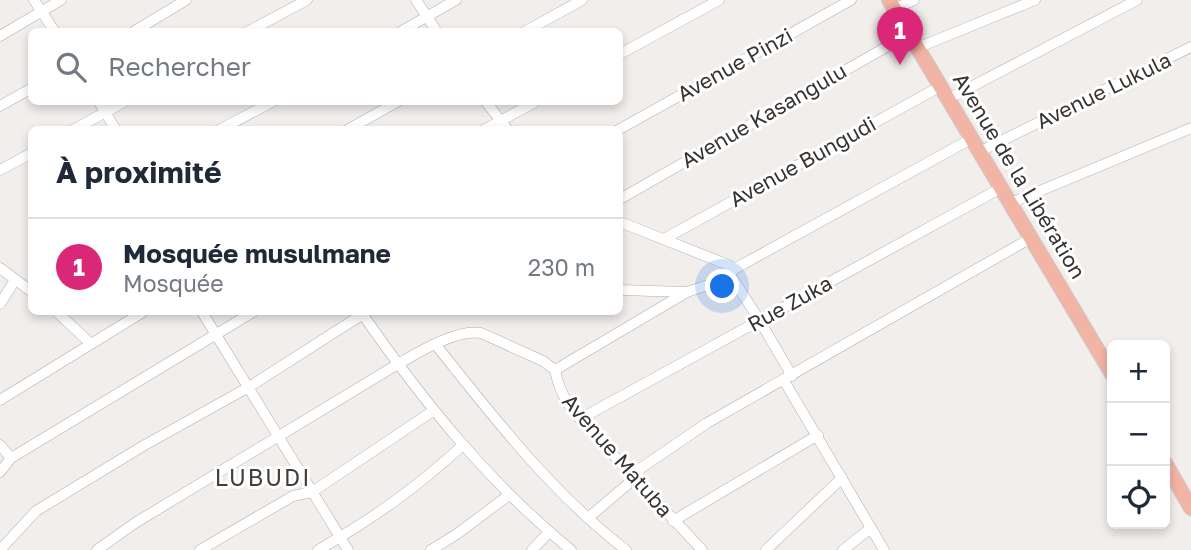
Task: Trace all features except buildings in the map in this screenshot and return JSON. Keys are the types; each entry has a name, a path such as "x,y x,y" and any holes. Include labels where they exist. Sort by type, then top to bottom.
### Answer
{"highway":[{"name":"Avenue de la Libération","path":"892,4 1107,366"},
{"path":"1167,466 1191,508"}],"street":[{"path":"34,0 52,28"},
{"path":"0,36 61,0"},
{"path":"139,28 186,0"},
{"path":"254,28 307,0"},
{"path":"416,0 434,28"},
{"path":"407,28 456,0"},
{"path":"531,28 582,0"},
{"path":"623,52 719,0"},
{"name":"Avenue Pinzi","path":"623,127 851,0"},
{"path":"892,4 914,0"},
{"path":"917,48 1035,0"},
{"name":"Avenue Bungudi","path":"664,239 944,93 1137,0"},
{"name":"Avenue Kasangulu","path":"623,197 909,34"},
{"name":"Avenue Lukula","path":"687,292 717,282 733,271 975,145 1191,47"},
{"path":"0,106 28,91"},
{"path":"101,105 114,126"},
{"path":"80,126 118,105"},
{"path":"227,126 266,105"},
{"path":"353,126 392,105"},
{"path":"488,105 504,126"},
{"path":"491,126 529,105"},
{"path":"1010,203 1191,128"},
{"path":"0,170 28,155"},
{"name":"Rue Zuka","path":"580,419 1001,188"},
{"path":"623,223 733,271 787,378 884,550"},
{"path":"588,517 635,478 641,468 673,445 1031,238"},
{"path":"0,268 28,289"},
{"path":"0,304 15,280"},
{"path":"623,290 687,292"},
{"path":"555,370 687,292"},
{"path":"60,315 90,343"},
{"path":"0,400 138,315"},
{"path":"204,315 348,550"},
{"path":"0,472 11,458 248,315"},
{"path":"0,550 36,511 143,446 249,387 359,315"},
{"path":"363,315 433,411 463,445 509,495 571,550"},
{"name":"Avenue Matuba","path":"97,550 135,523 398,364 466,331 481,332 543,361 555,370 564,400 702,550"},
{"path":"436,345 524,450 588,517 626,550"},
{"path":"200,550 293,496 312,492 433,411"},
{"path":"673,521 818,435"},
{"path":"0,445 11,458"},
{"path":"318,550 421,483 463,445"},
{"path":"765,550 842,478"},
{"path":"431,550 509,495"},
{"path":"843,550 871,528"},
{"path":"532,550 549,532"}],"place":[{"name":"Mosquée musulmane","path":"900,65"}],"district":[{"name":"LUBUDI","path":"263,478"}]}
